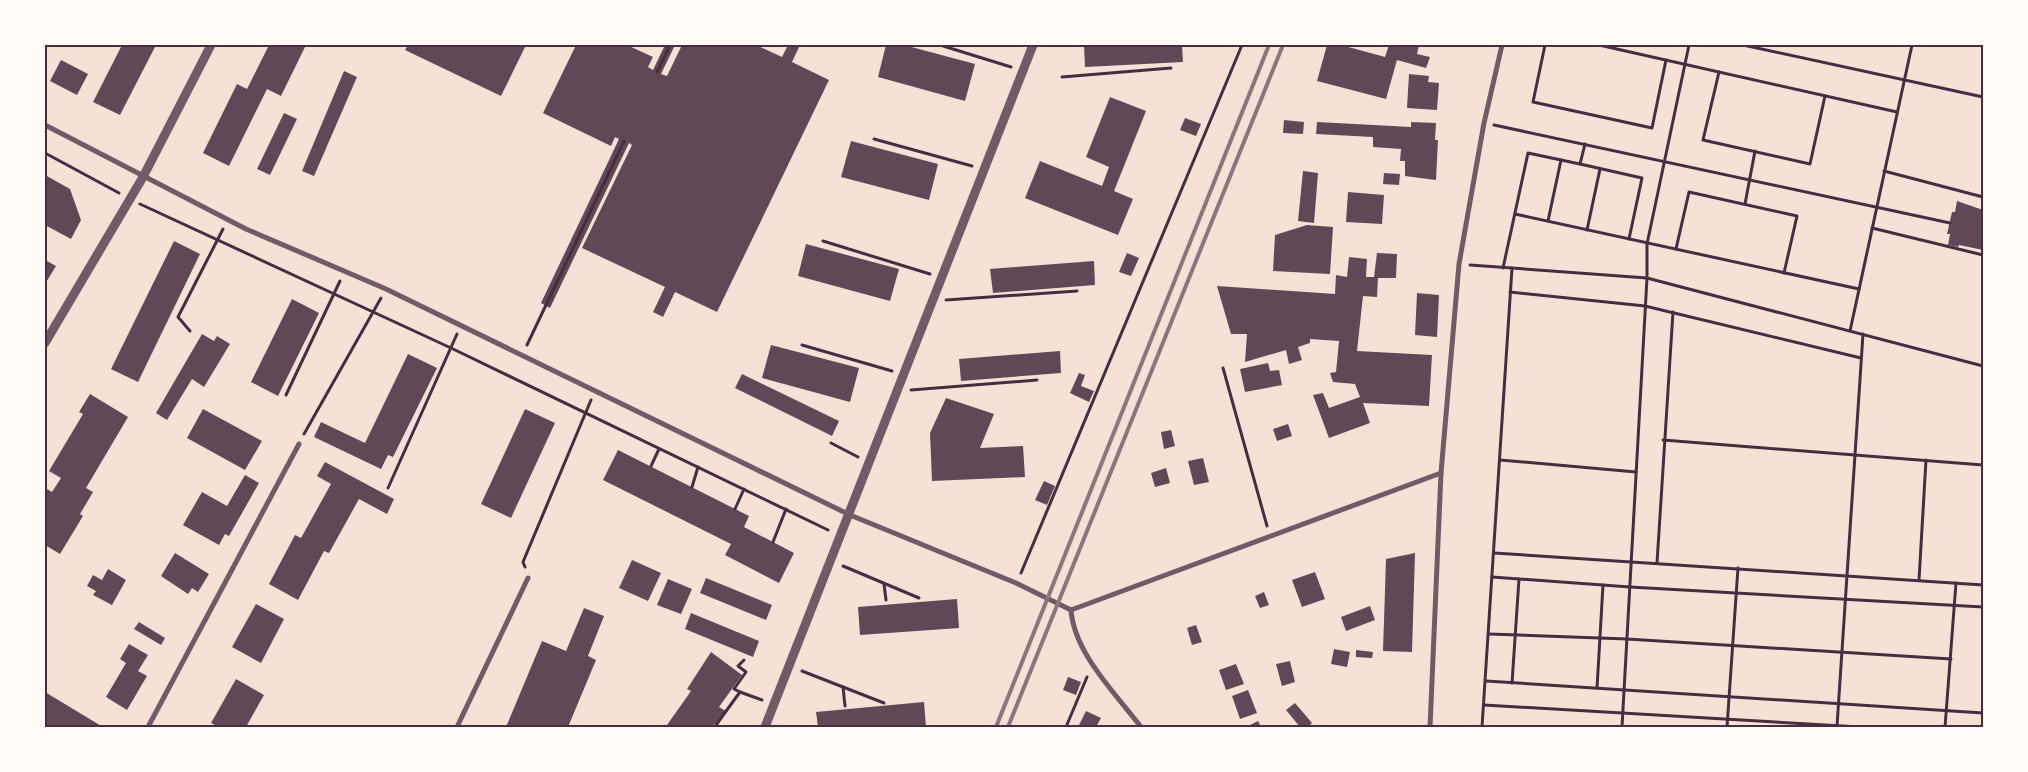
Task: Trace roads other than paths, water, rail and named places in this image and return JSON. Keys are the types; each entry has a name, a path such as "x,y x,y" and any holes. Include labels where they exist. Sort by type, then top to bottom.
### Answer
{"street":[{"path":"45,344 143,177 211,45"},
{"path":"765,727 850,515 1033,45"},
{"path":"1430,727 1441,473 1459,264 1484,122 1502,45"},
{"path":"45,125 228,220 386,289 850,515 1016,583 1071,610 1441,473"},
{"path":"148,727 299,444"},
{"path":"457,727 528,578"},
{"path":"1071,610 1072,626 1083,651 1141,727"}],"railway":[{"path":"996,727 1269,45"},
{"path":"1008,727 1283,45"}]}
